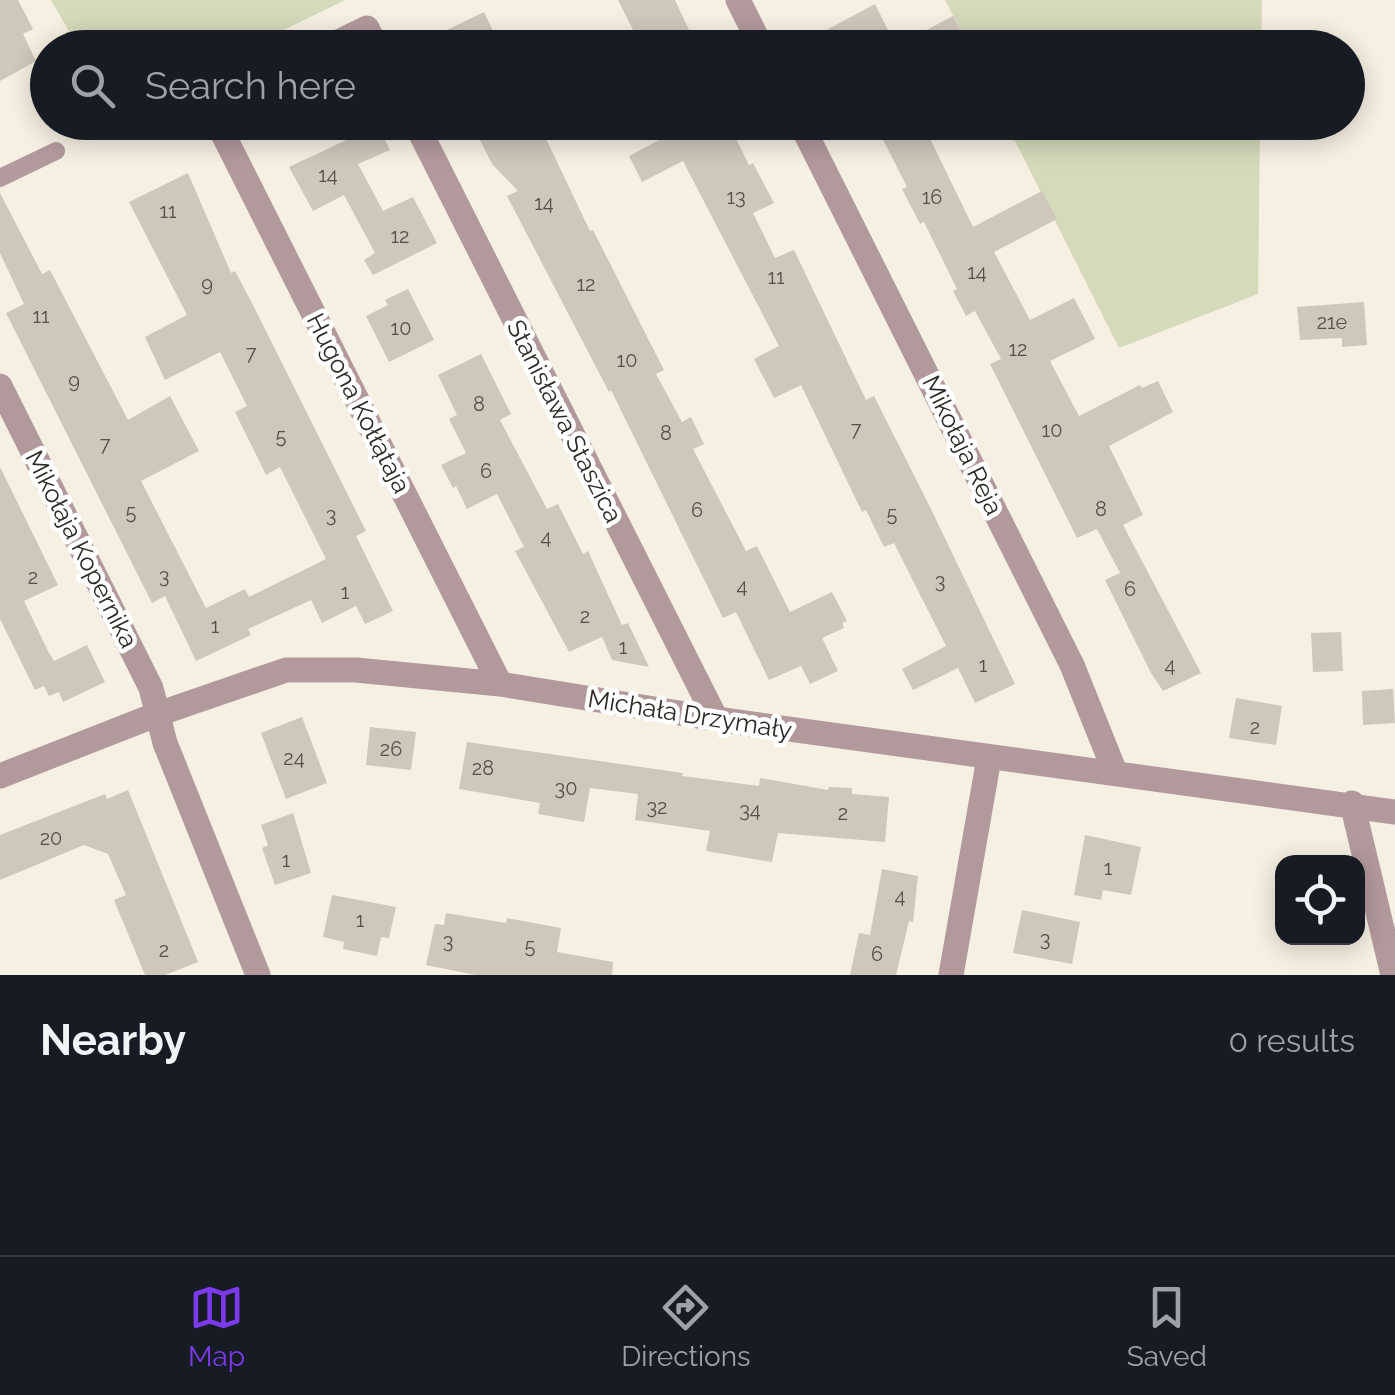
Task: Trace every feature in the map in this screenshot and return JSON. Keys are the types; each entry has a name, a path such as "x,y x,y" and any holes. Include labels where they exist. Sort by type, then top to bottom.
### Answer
{"street":[{"path":"738,0 753,30"},
{"name":"Hugona Kołłątaja","path":"226,140 500,684"},
{"name":"Stanisława Staszica","path":"424,140 716,719"},
{"name":"Mikołaja Reja","path":"809,140 1072,665 1116,772"},
{"name":"Mikołaja Kopernika","path":"0,386 151,688 164,742 258,975"},
{"name":"Michała Drzymały","path":"0,776 158,714 286,670 356,670 500,684 988,758 1395,812"},
{"path":"951,975 988,758"},
{"path":"1352,804 1393,975"}],"lane":[{"path":"0,178 56,151"}],"green space":[{"path":"51,0 345,0 284,30 68,30"},
{"path":"945,0 1262,0 1261,30 960,30"},
{"path":"1015,140 1260,140 1258,294 1119,348"}],"building":[{"path":"0,0 18,0 33,29 23,34 30,49 30,64 0,81"},
{"path":"618,0 675,0 689,30 633,30"},
{"path":"875,4 888,30 827,30"},
{"path":"484,12 492,30 447,30"},
{"path":"953,16 960,30 926,30"},
{"path":"346,140 385,140 390,150 358,164 383,211 413,197 437,243 373,275 364,260 375,253 344,195 313,211 289,167"},
{"path":"480,140 547,140 664,370 656,374 682,422 691,417 704,444 693,449 746,551 757,546 790,612 832,592 847,621 842,623 844,628 822,638 838,671 810,684 801,666 769,680 736,612 723,618 611,390 507,196 518,191 492,164"},
{"path":"659,140 737,140 774,203 753,213 775,258 794,250 866,400 874,396 1015,684 975,703 958,668 913,690 902,669 946,646 894,543 884,547 866,510 862,512 801,385 774,398 754,359 779,346 683,161 642,182 629,156"},
{"path":"883,140 931,140 973,227 1042,191 1057,219 994,252 1030,320 1074,298 1095,339 1050,361 1079,416 1140,385 1142,388 1158,381 1173,412 1109,446 1143,515 1123,525 1201,673 1163,691 1151,673 1105,580 1120,573 1097,529 1077,538 990,364 1001,359 975,311 966,316 924,222 920,224 902,189 907,187"},
{"path":"188,173 231,273 235,271 252,303 366,531 356,536 393,611 365,624 356,606 322,623 311,600 248,629 251,635 196,661 165,596 152,603 6,313 24,304 0,253 0,193 42,274 50,270 128,420 170,396 199,451 141,481 206,608 245,589 249,597 326,559 280,467 266,475 235,412 247,406 220,352 165,380 145,337 187,315 129,202"},
{"path":"408,289 434,340 389,362 366,316 388,305 385,300"},
{"path":"1364,302 1367,345 1342,347 1342,338 1300,340 1297,307"},
{"path":"481,354 511,414 500,420 547,509 558,504 583,554 588,551 622,625 628,623 649,667 612,660 602,637 569,652 515,551 524,547 497,494 467,509 456,486 453,488 441,465 466,453 449,419 457,415 438,375"},
{"path":"0,467 58,585 24,601 48,651 54,661 87,645 105,682 63,702 59,692 49,696 44,686 35,690 0,619"},
{"path":"1341,632 1343,671 1313,672 1311,633"},
{"path":"1393,689 1395,723 1363,725 1362,691"},
{"path":"1236,698 1282,706 1276,745 1229,738"},
{"path":"302,717 327,783 286,799 261,733"},
{"path":"370,727 416,732 411,770 366,765"},
{"path":"467,742 759,786 760,778 828,790 852,788 852,794 889,797 885,842 778,833 772,862 706,851 710,831 635,820 638,794 590,788 584,822 538,814 540,803 459,789"},
{"path":"128,790 198,962 165,975 145,975 114,900 126,895 108,854 84,845 0,880 0,835 105,794 107,799"},
{"path":"293,813 311,873 275,885 262,848 268,845 261,825"},
{"path":"1085,835 1141,847 1131,895 1103,890 1101,900 1074,895"},
{"path":"882,869 918,876 913,922 909,921 896,975 850,975 859,933 870,935"},
{"path":"332,895 396,907 389,938 381,937 377,956 343,949 344,942 323,937"},
{"path":"1022,910 1080,922 1072,964 1013,953"},
{"path":"446,913 561,928 557,952 613,962 612,975 476,975 426,965 435,924 444,925"}]}
